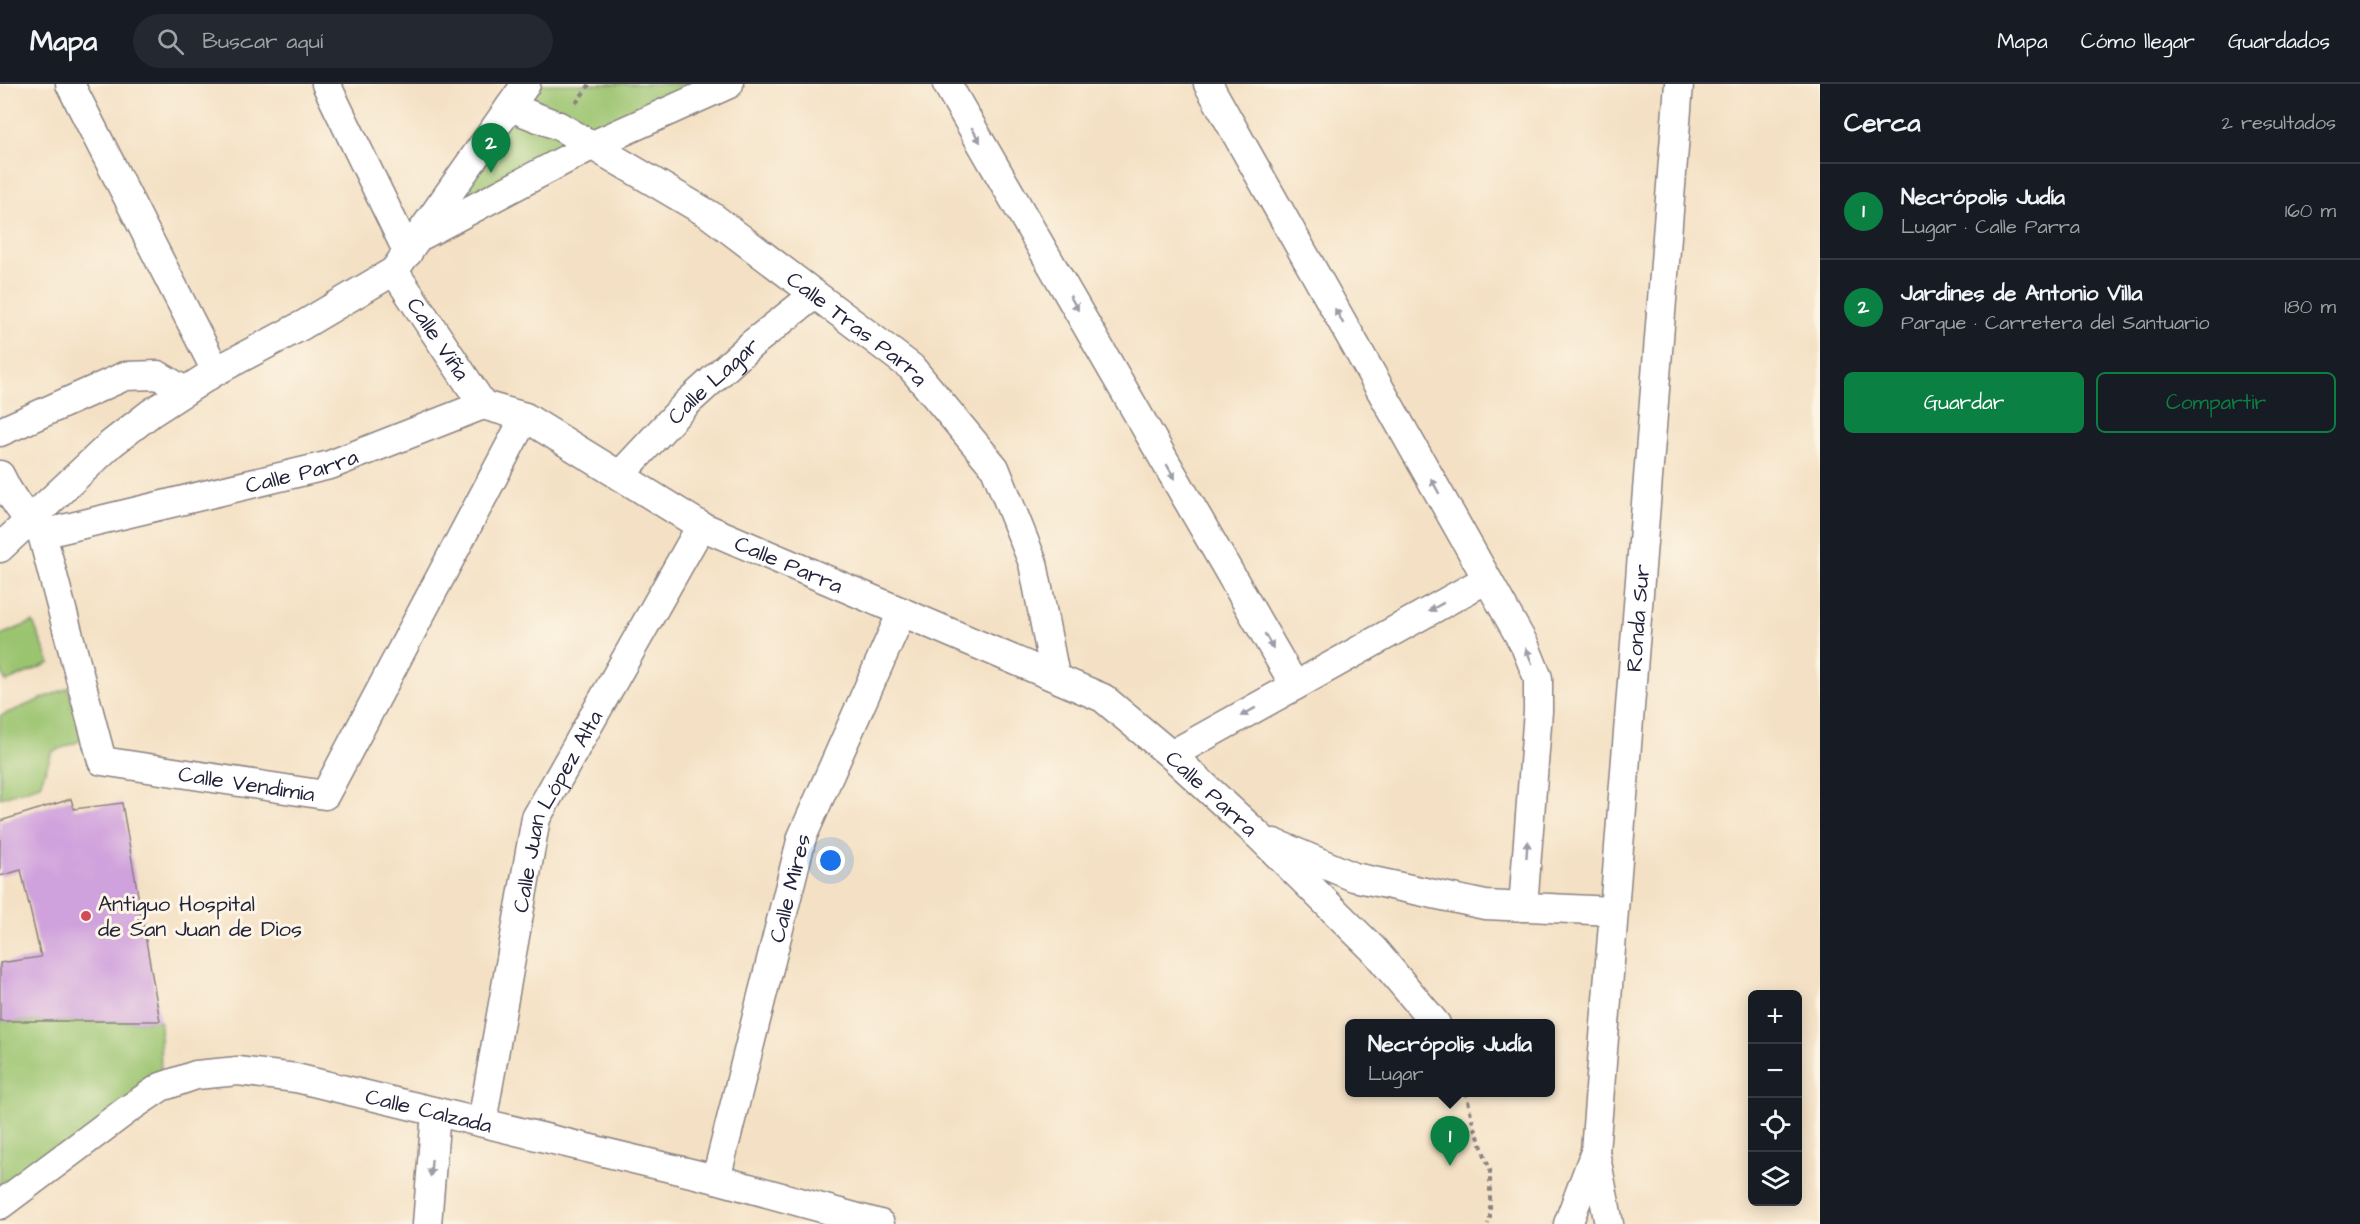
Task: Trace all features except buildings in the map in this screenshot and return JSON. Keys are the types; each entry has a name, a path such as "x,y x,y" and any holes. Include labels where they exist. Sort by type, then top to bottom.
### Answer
{"street":[{"path":"70,84 216,371"},
{"name":"Calle Viña","path":"326,84 407,254 483,405"},
{"path":"0,548 36,528 111,444 151,413 216,371 303,325 407,254 593,145 729,84"},
{"path":"947,84 1295,686"},
{"path":"1208,84 1525,646 1538,678 1538,711 1523,907"},
{"name":"Ronda Sur","path":"1609,1224 1595,1152 1679,84"},
{"path":"407,254 518,95"},
{"name":"Calle Tras Parra","path":"518,95 559,126 710,215 911,368 995,468 1033,563 1054,676"},
{"name":"Calle Lagar","path":"619,476 687,403 752,344 814,295"},
{"path":"0,432 125,376 158,375 185,391"},
{"name":"Calle Parra","path":"36,528 330,465 483,405 525,417 700,526 1103,698 1171,754 1259,836 1374,950 1433,1019"},
{"name":"Calle Vendimia","path":"36,528 102,761 325,795 525,417"},
{"path":"0,475 6,488 36,528"},
{"name":"Calle Juan López Alta","path":"482,1122 536,818 700,526"},
{"path":"1171,754 1487,579"},
{"name":"Calle Mires","path":"716,1179 802,837 902,612"},
{"path":"1259,836 1354,877 1485,905 1613,911"},
{"name":"Calle Calzada","path":"2,1201 161,1087 196,1075 238,1071 296,1078 482,1122 716,1179 880,1224"},
{"path":"427,1224 436,1112"},
{"name":"Ronda Sur","path":"1568,1224 1595,1152"}],"path":[{"path":"1467,1097 1472,1119 1490,1170 1488,1224"}],"green space":[{"path":"526,84 696,84 419,237"},
{"path":"33,622 50,663 6,682 0,667 0,635"},
{"path":"68,688 84,739 52,752 40,785 0,798 0,716"},
{"path":"0,1021 160,1021 161,1087 0,1205"}],"place":[{"name":"Jardines de Antonio Villa","path":"491,173"},
{"name":"Antiguo Hospital de San Juan de Dios","path":"86,916"},
{"name":"Necrópolis Judía","path":"1450,1166"}]}
